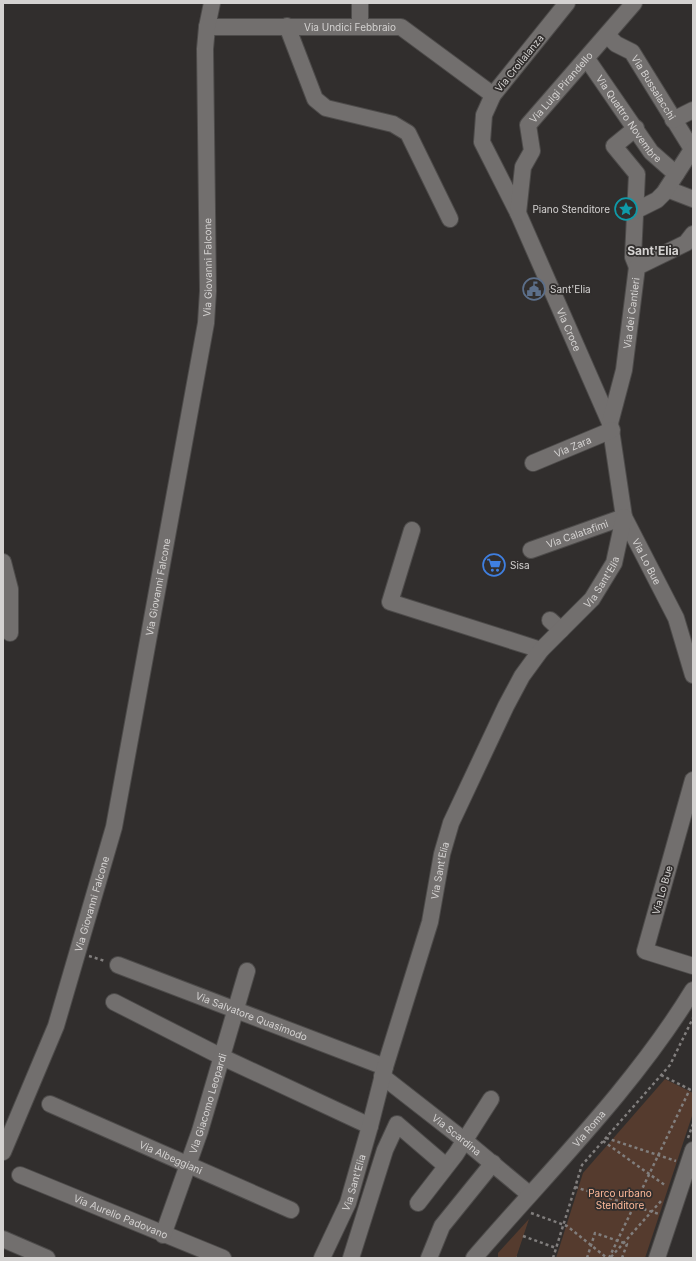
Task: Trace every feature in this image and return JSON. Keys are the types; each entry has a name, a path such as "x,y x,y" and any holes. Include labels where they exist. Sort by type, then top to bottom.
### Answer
{"street":[{"name":"Via Giovanni Falcone","path":"3,1152 56,1026 79,953 114,827 206,323 208,283 205,49 207,27 212,3"},
{"path":"360,3 360,26"},
{"name":"Via Crollalanza","path":"482,128 484,115 493,95 567,3"},
{"name":"Via Luigi Pirandello","path":"518,213 523,167 532,151 528,125 587,59 634,3"},
{"path":"287,26 315,99 326,108 393,124 408,133 450,219"},
{"name":"Via Undici Febbraio","path":"207,27 401,27 493,95"},
{"name":"Via Bussalacchi","path":"607,35 616,44 632,52 673,120 693,149"},
{"name":"Via Quattro Novembre","path":"587,59 636,128 651,152 676,174"},
{"path":"673,120 693,110"},
{"name":"Via Croce","path":"482,128 482,142 518,213 611,426 624,517"},
{"path":"636,128 614,146 637,174 634,211 633,257 637,267"},
{"path":"634,211 657,200 667,189 693,149"},
{"path":"667,189 693,199"},
{"name":"Via dei Cantieri","path":"611,426 624,370 637,267 686,243 693,234"},
{"name":"Via Zara","path":"533,463 611,426"},
{"name":"Via Calatafimi","path":"531,550 624,517"},
{"name":"Via Sant'Elia","path":"322,1258 348,1203 370,1126 383,1072 430,922 442,854 451,823 506,706 522,676 542,650 555,625 592,599 614,563 624,517"},
{"name":"Via Lo Bue","path":"624,517 676,618 693,675"},
{"path":"412,530 390,602 542,650"},
{"path":"3,562 10,588 10,633"},
{"name":"Via Lo Bue","path":"693,780 645,951 693,966"},
{"name":"Via Salvatore Quasimodo","path":"118,965 236,1010 383,1072"},
{"name":"Via Giacomo Leopardi","path":"163,1235 188,1164 222,1057 247,971"},
{"name":"Via Roma","path":"474,1258 529,1194 595,1122 637,1070 689,1015 693,990"},
{"path":"114,1002 222,1057 370,1126"},
{"name":"Via Scardina","path":"383,1072 529,1194"},
{"path":"418,1203 456,1154 491,1099"},
{"name":"Via Albeggiani","path":"50,1104 292,1210"},
{"path":"352,1257 385,1150 396,1124 446,1166"},
{"path":"657,1258 693,1150"},
{"path":"429,1258 442,1226 493,1164"},
{"name":"Via Aurelio Padovano","path":"20,1175 163,1235 223,1258"},
{"path":"3,1239 47,1258"}],"path":[{"path":"79,953 118,965"},
{"path":"553,1258 582,1165 670,1065 689,1015"},
{"path":"609,1258 691,1090 661,1075"},
{"path":"606,1138 680,1162"},
{"path":"603,1141 671,1190"},
{"path":"575,1187 670,1218"},
{"path":"609,1258 666,1195"},
{"path":"533,1214 563,1225 609,1258"},
{"path":"587,1258 595,1233 627,1244 622,1258"},
{"path":"523,1236 556,1248"}],"green space":[{"name":"Parco urbano Stenditore","path":"665,1079 693,1093 693,1113 645,1258 556,1258 583,1173"},
{"path":"529,1219 516,1258 498,1258 498,1253"}],"place":[{"name":"Piano Stenditore","path":"626,209"},
{"name":"Sant'Elia","path":"534,289"},
{"name":"Sisa","path":"494,565"}],"district":[{"name":"Sant'Elia","path":"653,251"}]}
